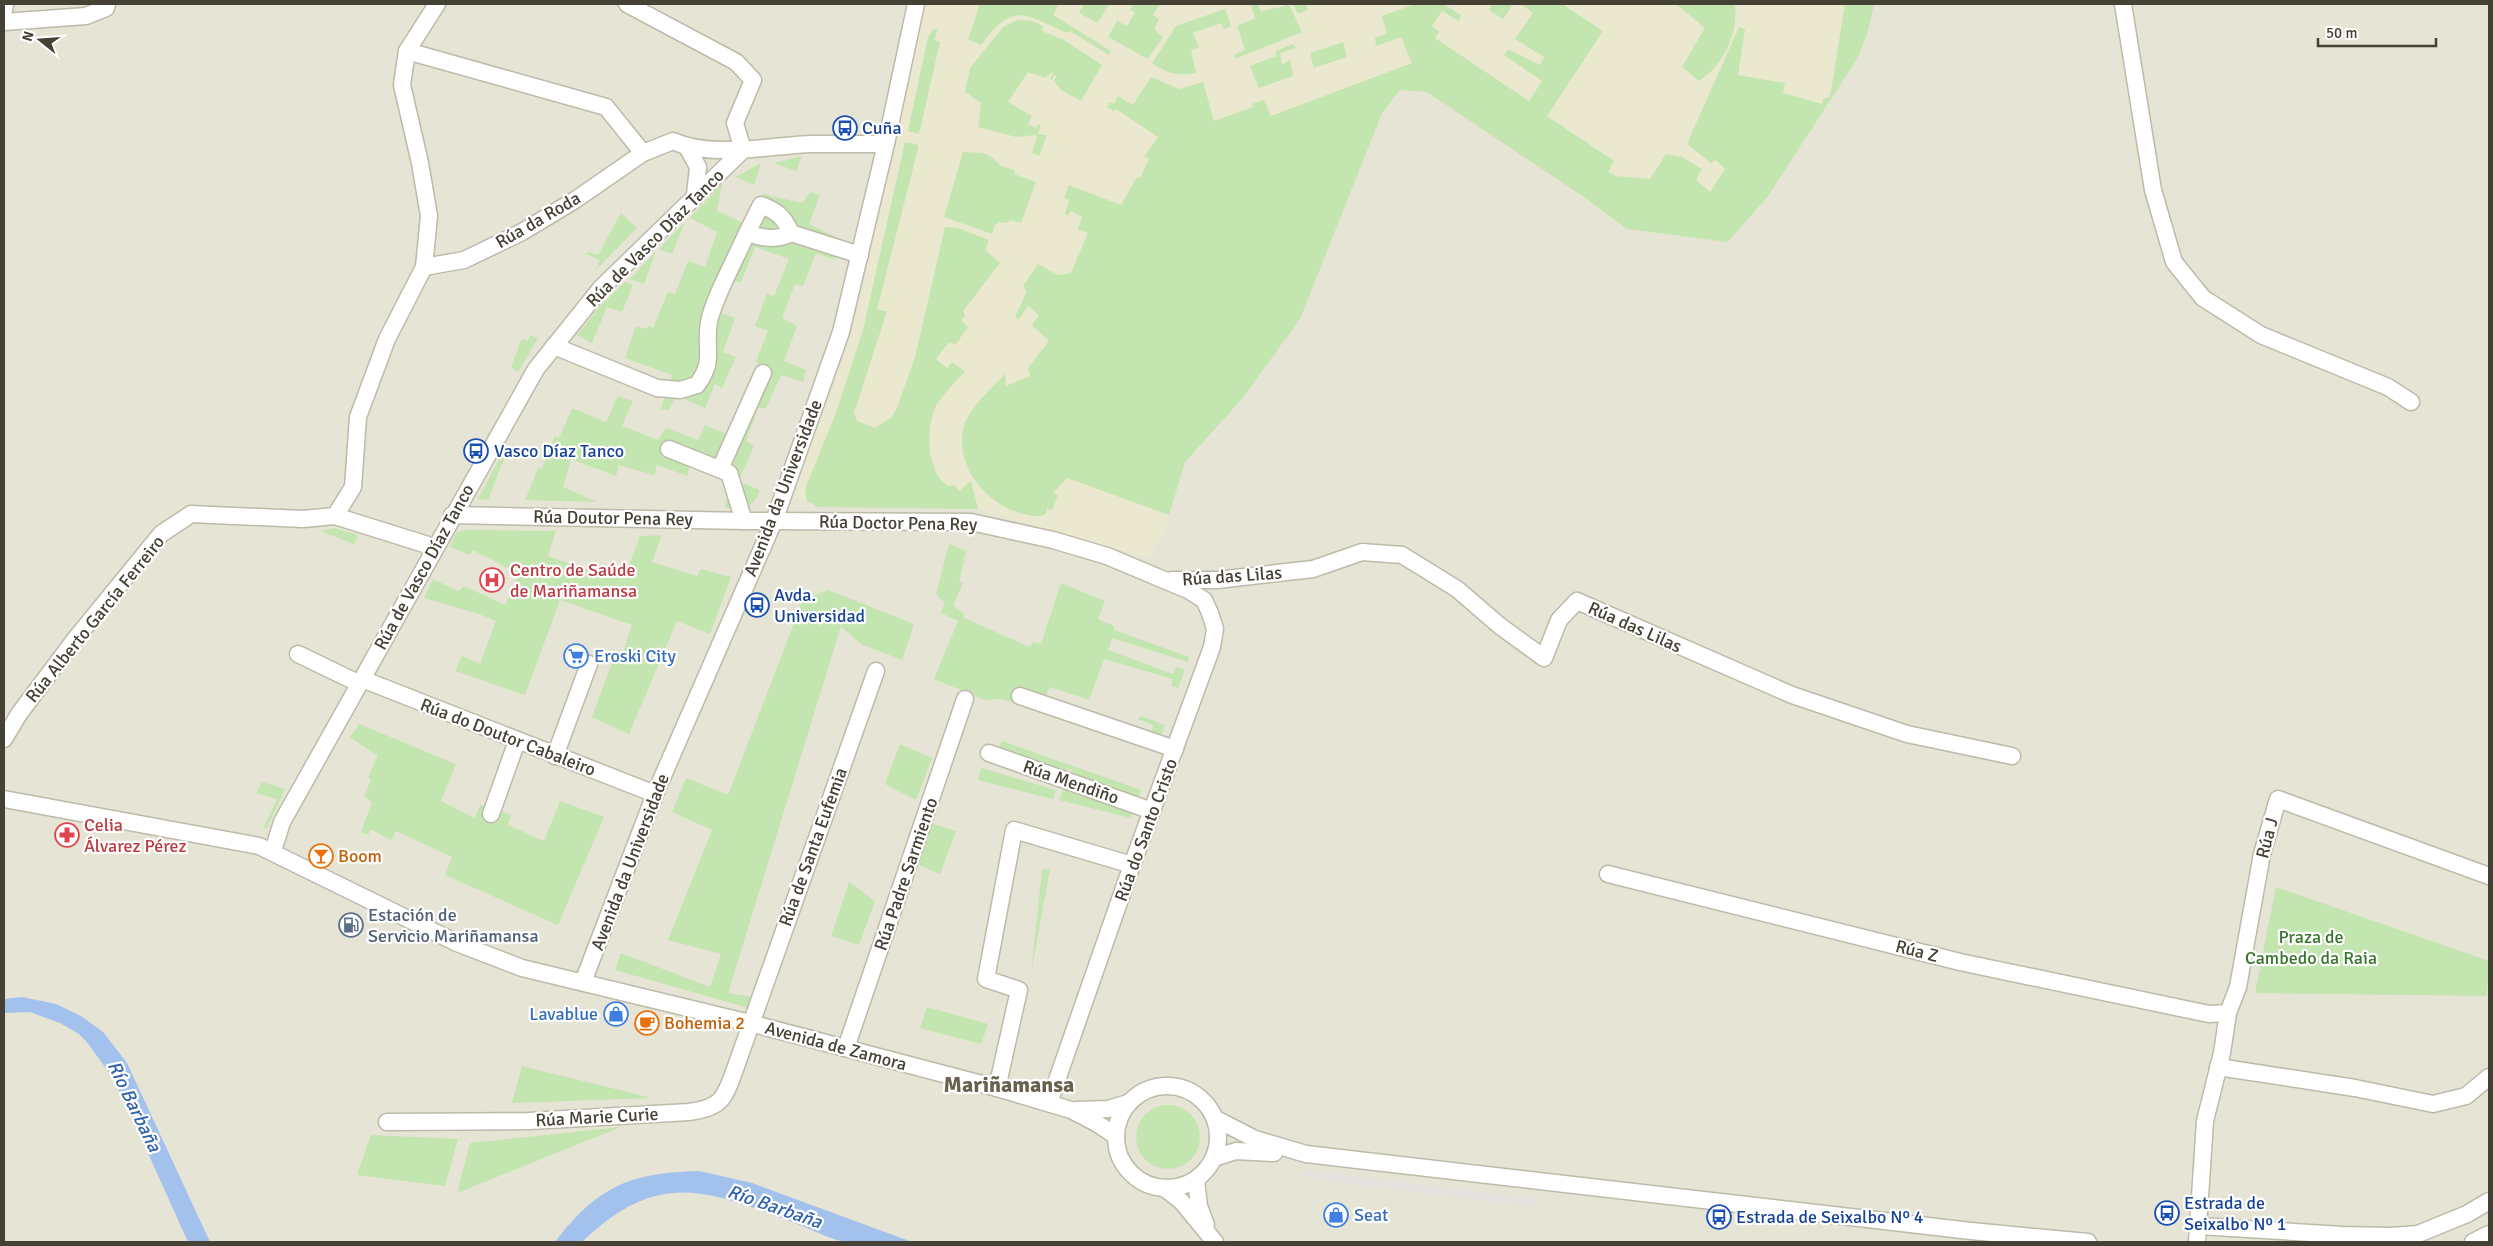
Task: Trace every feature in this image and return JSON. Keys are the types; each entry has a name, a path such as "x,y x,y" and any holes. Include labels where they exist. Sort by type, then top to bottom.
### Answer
{"street":[{"path":"4,10 6,4"},
{"path":"4,22 86,16 106,8 107,4"},
{"path":"335,516 353,487 358,417 387,339 424,267 429,216 420,162 402,85 407,51 437,4"},
{"path":"627,4 736,62 753,80 735,123 743,150 812,144 886,144"},
{"name":"Avenida da Universidade","path":"584,982 655,794 774,521 841,332 886,144 916,4"},
{"path":"2123,4 2153,190 2174,262 2203,298 2262,335 2388,387 2411,402"},
{"path":"407,51 606,107 643,153"},
{"name":"Rúa da Roda","path":"424,267 464,260 522,232 575,200 643,153 673,141 687,147 743,150"},
{"path":"687,147 698,167 695,195"},
{"name":"Rúa de Vasco Díaz Tanco","path":"273,851 282,822 434,547 536,369 601,288 743,150"},
{"path":"554,346 657,388 680,390 697,385 706,372 710,356 709,322 761,205 774,210 785,219 791,233"},
{"path":"747,233 760,238 782,238 791,233 860,255"},
{"path":"720,469 763,373"},
{"path":"669,449 729,473 744,521"},
{"name":"Rúa Alberto García Ferreiro","path":"4,739 19,714 76,638 161,534 191,514 303,519 335,516 434,547"},
{"name":"Rúa Doutor Pena Rey","path":"452,515 774,521"},
{"name":"Rúa Doctor Pena Rey","path":"774,521 971,522 1053,540 1107,556 1162,580"},
{"name":"Rúa das Lilas","path":"1162,580 1217,580 1313,569 1362,552 1402,555 1457,589 1500,626 1544,658 1559,620 1577,601 1792,695 1907,734 2012,756"},
{"name":"Rúa do Santo Cristo","path":"1049,1103 1132,865 1212,647 1215,629 1204,600 1188,590 1162,580"},
{"path":"298,654 360,681"},
{"path":"555,756 588,664"},
{"name":"Rúa de Santa Eufemia","path":"750,1023 876,671"},
{"name":"Rúa do Doutor Cabaleiro","path":"360,681 655,794"},
{"path":"1020,696 1175,749"},
{"name":"Rúa Padre Sarmiento","path":"846,1048 964,699"},
{"path":"491,814 517,741"},
{"name":"Rúa Mendiño","path":"989,753 1152,810"},
{"name":"Avenida de Zamora","path":"4,799 238,842 273,851 374,904 485,955 541,973 750,1023 997,1088 1071,1110 1116,1136"},
{"name":"Rúa J","path":"2198,1242 2205,1121 2228,1013 2238,988 2262,854 2278,799 2489,876"},
{"path":"997,1088 1019,990 986,979 1014,830 1132,865"},
{"name":"Rúa Z","path":"1608,874 1960,962 2209,1014 2228,1013"},
{"name":"Rúa Marie Curie","path":"387,1122 529,1120 708,1110 715,1106 726,1094 750,1023"},
{"path":"2218,1067 2355,1088 2433,1104 2466,1096 2489,1076"},
{"name":"Avenida de Zamora","path":"1071,1110 1108,1109 1128,1103 1154,1088 1173,1087 1198,1097 1209,1107 1216,1119"},
{"path":"1128,1103 1120,1115 1116,1136 1118,1153 1127,1169 1140,1180 1164,1188 1182,1202 1212,1237"},
{"path":"1216,1119 1245,1136 1291,1151"},
{"path":"1164,1188 1181,1186 1196,1180 1206,1170 1214,1158 1219,1139 1216,1119"},
{"path":"1214,1158 1236,1151 1291,1151 1562,1185 2088,1242"},
{"path":"1196,1180 1199,1206 1212,1237"},
{"path":"2199,1226 2342,1235 2391,1236 2418,1234 2460,1218 2489,1201"},
{"path":"2473,1242 2489,1234"}],"shaded area":[{"path":"4,4 2489,4 2489,1242 4,1242"},
{"path":"923,4 1868,4 1856,49 1798,144 1726,238 1427,92 1400,90 1382,113 1316,278 1296,316 1181,456 1166,528 1148,558 973,508 812,505 797,498 796,482 842,364 862,295"},
{"path":"1303,1170 1535,1199 1536,1207 1302,1177"}],"green space":[{"path":"980,4 1059,4 1053,15 1111,51 1109,55 1070,31 1067,33 1021,15 1002,22 981,45 968,39"},
{"path":"1084,4 1109,4 1098,23 1079,13"},
{"path":"1133,4 1160,4 1153,15 1159,19 1154,29 1163,37 1148,59 1108,37 1117,21 1127,26 1135,12 1130,10"},
{"path":"1258,4 1261,12 1276,7 1277,9 1286,5 1290,6 1302,32 1235,59 1234,55 1245,50 1237,26 1255,18 1251,5"},
{"path":"1293,4 1306,4 1308,10 1298,14"},
{"path":"1415,4 1443,4 1461,15 1459,21 1442,11 1432,26 1439,32 1435,38 1529,101 1542,81 1504,55 1508,49 1540,65 1544,57 1515,39 1533,13 1521,4 1562,4 1603,31 1547,116 1614,161 1608,172 1616,176 1650,179 1666,154 1682,157 1702,169 1696,180 1710,192 1725,169 1716,160 1711,163 1687,144 1739,27 1745,29 1738,75 1785,83 1783,93 1822,104 1823,99 1830,97 1845,4 1874,4 1868,31 1857,59 1768,196 1728,242 1627,229 1587,199 1427,92 1400,90 1382,113 1300,319 1241,400 1185,462 1169,515 1067,478 1053,493 1058,495 1052,510 1047,508 1046,514 1040,516 1011,510 987,494 977,483 964,457 963,429 975,407 1005,374 1006,386 1030,376 1028,368 1049,341 1032,325 1039,315 1028,306 1018,320 1015,316 1027,292 1023,286 1038,264 1058,275 1071,273 1088,233 1078,229 1082,217 1071,211 1068,216 1065,214 1069,200 1064,198 1069,185 1121,205 1137,177 1140,178 1149,159 1144,157 1158,137 1116,109 1114,111 1107,107 1110,102 1114,104 1118,96 1133,105 1151,77 1179,89 1203,82 1214,121 1253,107 1252,104 1264,100 1271,116 1412,63 1401,37 1376,46 1375,38 1387,33 1382,16"},
{"path":"1493,4 1513,4 1503,19 1489,10"},
{"path":"1676,4 1735,4 1736,15 1728,47 1715,67 1699,81 1682,67 1705,28"},
{"path":"1225,9 1231,26 1224,29 1221,23 1193,33 1199,47 1191,50 1196,73 1173,73 1163,70 1152,63 1176,26"},
{"path":"1017,20 1032,21 1043,26 1042,31 1064,40 1102,65 1081,101 1061,90 1054,81 1057,75 1054,75 1052,80 1050,79 1053,74 1051,72 1046,78 1028,72 1008,102 1032,116 1028,124 1036,128 1038,124 1041,126 1038,134 1047,135 1039,156 1032,153 1037,137 1035,135 1016,137 978,127 981,103 965,92 970,68 1003,27"},
{"path":"938,29 934,40 940,42 919,134 908,131 928,37 933,30"},
{"path":"1343,42 1347,57 1314,68 1310,53"},
{"path":"1293,44 1296,48 1280,53 1282,65 1290,60 1293,76 1259,88 1250,66 1276,56 1275,51"},
{"path":"905,142 919,145 877,310 887,311 854,413 857,421 875,428 891,418 897,408 915,357 945,227 958,228 989,240 985,250 1000,263 963,311 965,316 961,320 968,327 956,344 948,343 936,359 947,368 952,362 965,371 937,404 933,413 929,436 932,461 941,480 949,486 954,485 959,491 971,481 978,509 818,507 807,501 805,489 836,413 863,330"},
{"path":"963,152 983,153 993,158 1001,166 1015,170 1014,174 1036,182 1021,223 1010,220 1008,223 1000,222 995,225 992,234 944,217"},
{"path":"802,156 796,171 774,163"},
{"path":"761,163 754,185 736,177"},
{"path":"722,184 717,211 748,225 763,194 802,203 810,192 820,195 809,224 840,239 835,260 816,253 803,286 795,284 782,318 797,326 784,361 806,370 803,382 781,375 766,408 758,408 746,441 754,446 740,478 740,482 760,490 754,501 743,507 725,508 729,484 690,465 687,476 657,465 654,475 619,465 616,476 571,459 563,487 597,502 525,500 538,468 542,469 554,437 559,438 572,408 606,422 618,396 633,401 622,426 658,440 666,428 698,440 705,425 729,435 767,370 756,362 768,331 755,326 767,294 774,296 789,259 755,247 741,282 733,281 721,313 735,318 723,352 736,357 722,388 715,384 705,408 677,396 669,410 661,409 672,375 625,358 636,326 646,329 649,326 653,328 668,292 675,294 688,261 705,267 717,232 690,218"},
{"path":"621,213 637,228 596,270 600,260 587,254 588,252 598,255"},
{"path":"685,222 672,254 659,249"},
{"path":"656,251 644,284 630,279"},
{"path":"625,282 633,285 622,312 607,307 592,343 577,335 600,306"},
{"path":"530,335 538,338 518,372 511,367 522,339 528,341"},
{"path":"504,450 507,451 488,500 478,499"},
{"path":"334,528 358,535 354,544 320,531"},
{"path":"464,530 556,531 548,556 590,571 594,562 626,573 640,536 662,535 652,562 697,576 701,569 731,577 710,634 677,621 629,734 592,717 613,660 620,661 632,625 560,600 525,695 455,671 462,656 480,664 496,621 424,598 433,579 458,591 464,586 505,605 519,574 473,550 470,555 450,547 456,533"},
{"path":"949,544 966,551 959,582 963,583 953,606 964,614 964,618 1030,647 1033,642 1041,644 1061,583 1105,601 1098,619 1114,626 1114,630 1189,657 1188,662 1112,638 1108,650 1173,674 1177,667 1185,670 1178,688 1171,686 1173,679 1104,659 1089,700 1050,687 1043,700 1016,690 1013,702 999,699 985,700 934,679 958,621 941,613 945,603 936,594"},
{"path":"828,590 914,624 902,660 861,644 841,626 728,993 752,997 749,1008 615,970 621,953 710,987 721,954 668,940 712,830 672,812 686,778 728,795 803,600"},
{"path":"1141,716 1165,725 1161,736 1152,733 1153,725 1138,719"},
{"path":"359,724 456,764 441,801 475,818 480,805 511,815 508,825 544,841 560,801 604,817 558,925 445,875 452,857 396,831 391,840 371,829 368,835 361,832 372,802 364,796 371,780 368,777 378,756 350,737"},
{"path":"1002,741 1141,790 1139,797 1072,776 1073,771 1067,768 1065,774 998,750"},
{"path":"900,744 932,758 916,800 885,784"},
{"path":"981,768 1056,790 1053,799 978,780"},
{"path":"262,782 285,789 267,828 263,829 277,799 256,793"},
{"path":"1064,787 1133,812 1131,818 1059,800"},
{"path":"930,823 956,831 940,874 914,863"},
{"path":"1050,869 1031,973 1042,870"},
{"path":"849,882 875,901 859,945 831,936"},
{"name":"Praza de Cambedo da Raia","path":"2276,887 2489,961 2487,996 2255,993"},
{"path":"927,1007 988,1024 981,1044 920,1028"},
{"path":"522,1066 652,1098 512,1103"},
{"path":"1168,1105 1180,1107 1191,1114 1198,1125 1200,1137 1198,1149 1191,1160 1180,1167 1168,1169 1156,1167 1145,1160 1138,1149 1136,1137 1138,1125 1145,1114 1156,1107"},
{"path":"621,1127 457,1193 470,1143"},
{"path":"371,1135 458,1139 445,1186 357,1175"}],"water":[{"name":"Río Barbaña","path":"22,997 56,1004 81,1016 103,1032 127,1063 210,1242 188,1242 113,1078 86,1041 79,1034 60,1023 30,1012 4,1013 4,999"},
{"name":"Río Barbaña","path":"699,1171 752,1183 912,1242 855,1243 841,1241 736,1202 710,1195 685,1192 660,1195 635,1203 610,1219 582,1242 555,1242 586,1208 601,1195 617,1186 653,1175"}],"place":[{"name":"Cuña","path":"845,128"},
{"name":"Vasco Díaz Tanco","path":"476,451"},
{"name":"Centro de Saúde de Mariñamansa","path":"492,580"},
{"name":"Avda. Universidad","path":"757,605"},
{"name":"Eroski City","path":"576,656"},
{"name":"Celia Álvarez Pérez","path":"67,835"},
{"name":"Boom","path":"321,856"},
{"name":"Estación de Servicio Mariñamansa","path":"351,925"},
{"name":"Lavablue","path":"616,1014"},
{"name":"Bohemia 2","path":"647,1023"},
{"name":"Estrada de Seixalbo Nº 1","path":"2167,1213"},
{"name":"Seat","path":"1336,1215"},
{"name":"Estrada de Seixalbo Nº 4","path":"1719,1217"}],"district":[{"name":"Mariñamansa","path":"1009,1084"}]}
